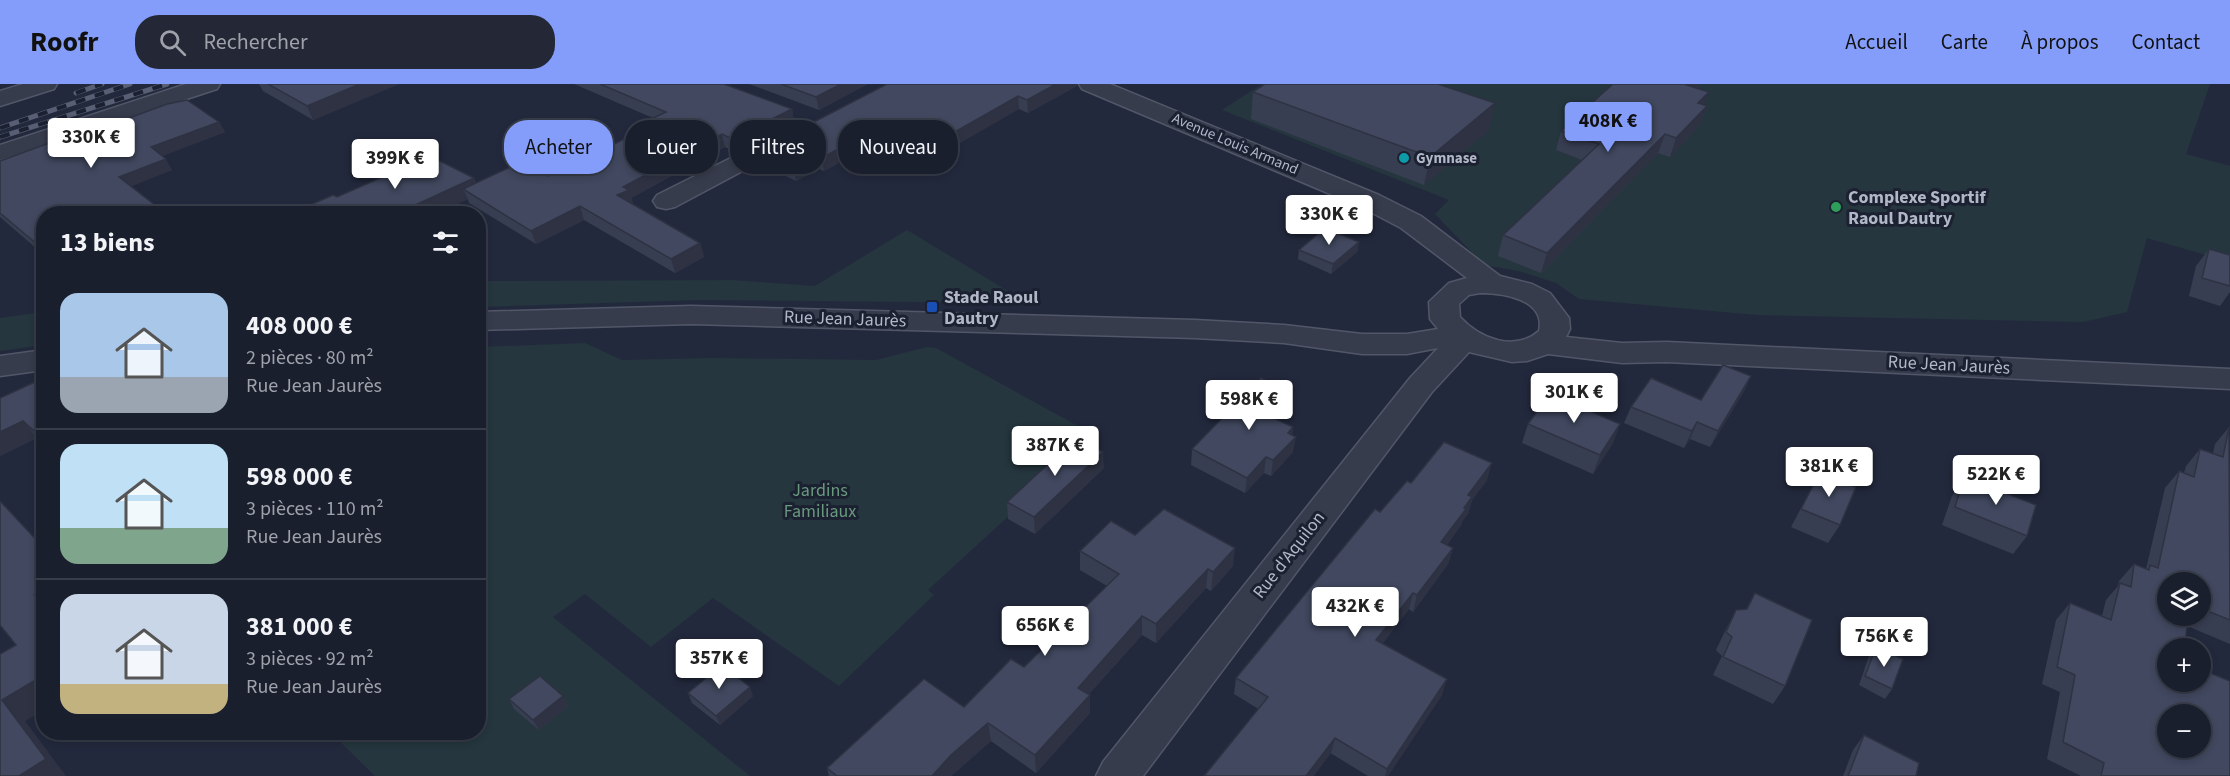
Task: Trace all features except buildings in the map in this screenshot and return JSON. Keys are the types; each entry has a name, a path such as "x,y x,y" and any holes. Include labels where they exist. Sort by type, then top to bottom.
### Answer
{"street":[{"path":"0,99 46,84"},
{"path":"0,153 209,84"},
{"name":"Avenue Louis Armand","path":"1090,84 1370,201 1411,222 1492,284"},
{"path":"666,201 818,120 797,112"},
{"name":"Avenue Louis Armand","path":"1411,222 1451,300"},
{"path":"1492,284 1509,286 1539,299 1549,308 1549,331 1527,350 1506,351 1477,345 1462,337 1445,319 1451,300 1492,284"},
{"name":"Rue Jean Jaurès","path":"1284,334 1397,326 1451,300"},
{"name":"Rue Jean Jaurès","path":"486,321 691,315 1284,334 1362,344 1407,344 1462,337"},
{"name":"Rue Jean Jaurès","path":"1549,331 1614,352 1667,352 2230,379"},
{"name":"Rue d'Aquilon","path":"1118,776 1421,385 1462,337"},
{"name":"Rue Jean Jaurès","path":"1362,344 1399,364 1421,385"},
{"path":"0,366 36,361"}],"green space":[{"name":"Complexe Sportif Raoul Dautry","path":"1262,84 2210,84 2186,154 2230,166 2230,262 2147,238 2127,312 2083,322 1757,315 1579,299 1556,283 1519,271 1484,265 1435,214 1449,200 1222,110"},
{"path":"907,230 1028,303 699,300 486,307 486,281 732,280 815,286"},
{"path":"36,313 36,346 0,351 0,318"},
{"name":"Jardins Familiaux","path":"585,343 622,360 711,358 876,360 927,347 936,348 1096,436 928,590 934,595 839,686 713,598 651,647 585,594 553,617 750,776 375,776 338,740 486,740 486,347"}],"railway":[{"path":"76,93 102,84"},
{"path":"0,128 130,84"},
{"path":"0,137 167,84"}],"place":[{"name":"Gymnase","path":"1404,158"},
{"name":"Complexe Sportif Raoul Dautry","path":"1836,207"},
{"name":"Stade Raoul Dautry","path":"932,307"}]}
